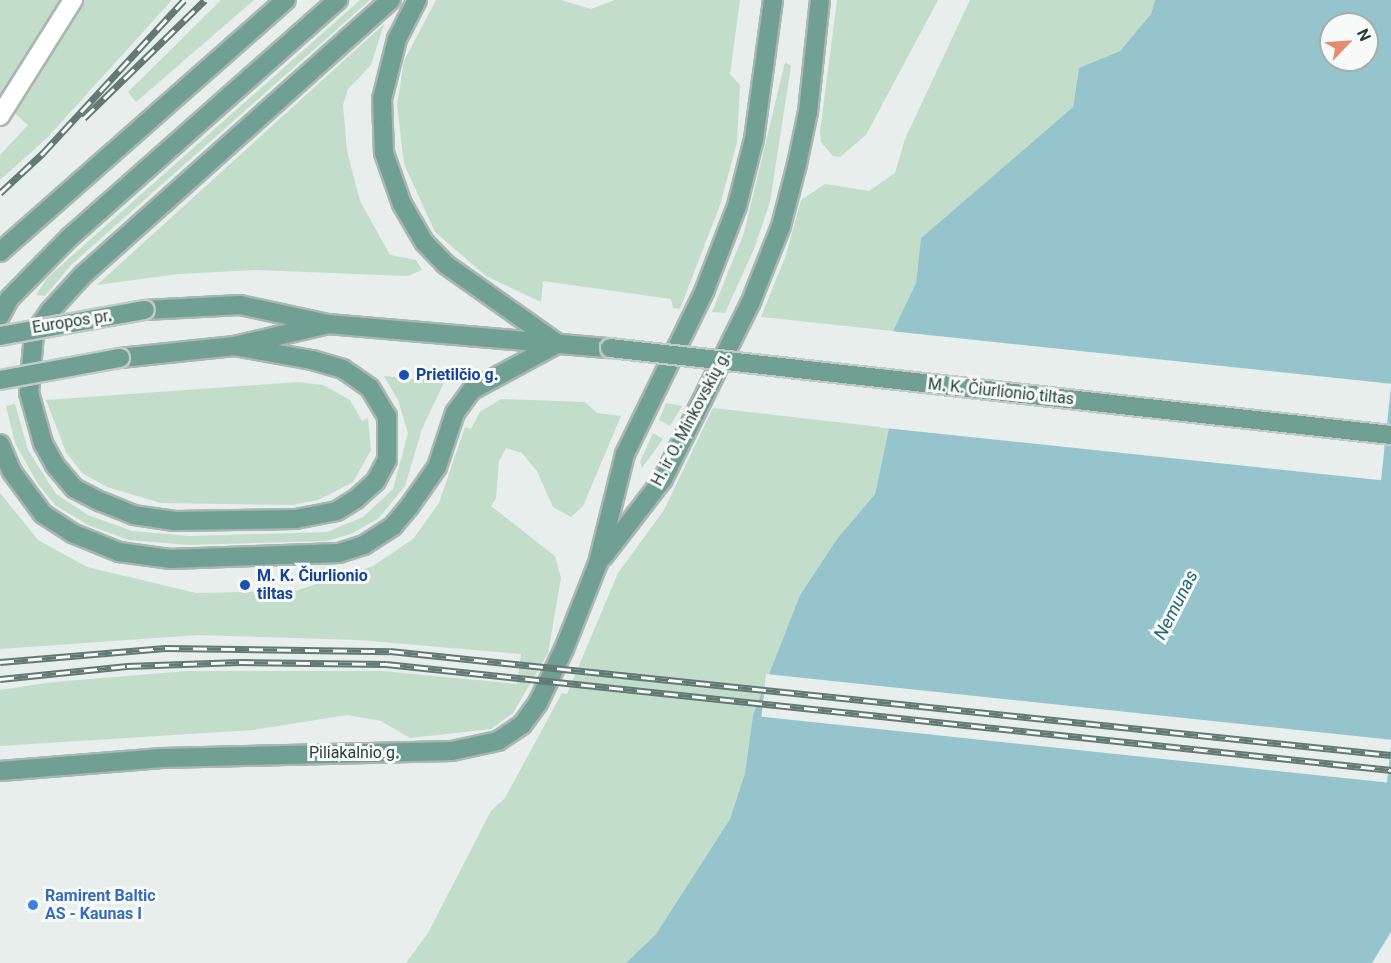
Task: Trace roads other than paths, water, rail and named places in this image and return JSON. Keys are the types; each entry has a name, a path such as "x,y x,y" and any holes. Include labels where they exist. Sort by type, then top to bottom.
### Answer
{"main road":[{"path":"0,252 151,122 286,0"},
{"path":"0,316 9,299 70,237 338,0"},
{"path":"234,346 312,360 343,369 370,387 387,416 387,460 376,481 356,500 337,510 296,519 175,521 134,515 101,502 74,488 55,465 43,443 29,393 34,334 50,311 83,275 391,0"},
{"path":"417,0 397,39 382,99 384,153 402,204 424,242 445,264 557,344"},
{"path":"598,563 625,454 704,292 737,206 754,139 773,0"},
{"name":"H. ir O. Minkovskių g.","path":"598,563 663,479 750,304 781,226 798,164 808,112 820,0"},
{"name":"Europos pr.","path":"0,336 145,310 240,305 328,324"},
{"path":"0,380 120,358 234,346 328,324 557,344"},
{"path":"0,444 12,472 43,514 72,533 119,552 194,559 339,553 364,545 393,526 409,507 437,467 454,413 472,390 557,344"},
{"name":"M. K. Čiurlionio tiltas","path":"557,344 1391,435"},
{"name":"Piliakalnio g.","path":"0,771 162,758 452,751 491,743 522,725 538,703 598,563"}],"street":[{"path":"0,116 73,0"}],"water":[{"name":"Nemunas","path":"1155,0 1391,0 1391,932 1372,963 626,963 656,934 730,819 745,773 753,715 800,595 837,539 875,494 889,428 893,331 916,283 921,238 1073,107 1079,68 1120,51 1151,14"}],"railway":[{"path":"0,193 43,153 184,0"},
{"path":"84,118 205,0"},
{"path":"0,662 165,648 390,651 1391,755"},
{"path":"0,679 127,666 240,662 386,664 1391,770"}],"place":[{"name":"Prietilčio g.","path":"404,375"},
{"name":"M. K. Čiurlionio tiltas","path":"245,585"},
{"name":"Ramirent Baltic AS - Kaunas I","path":"33,905"}]}
